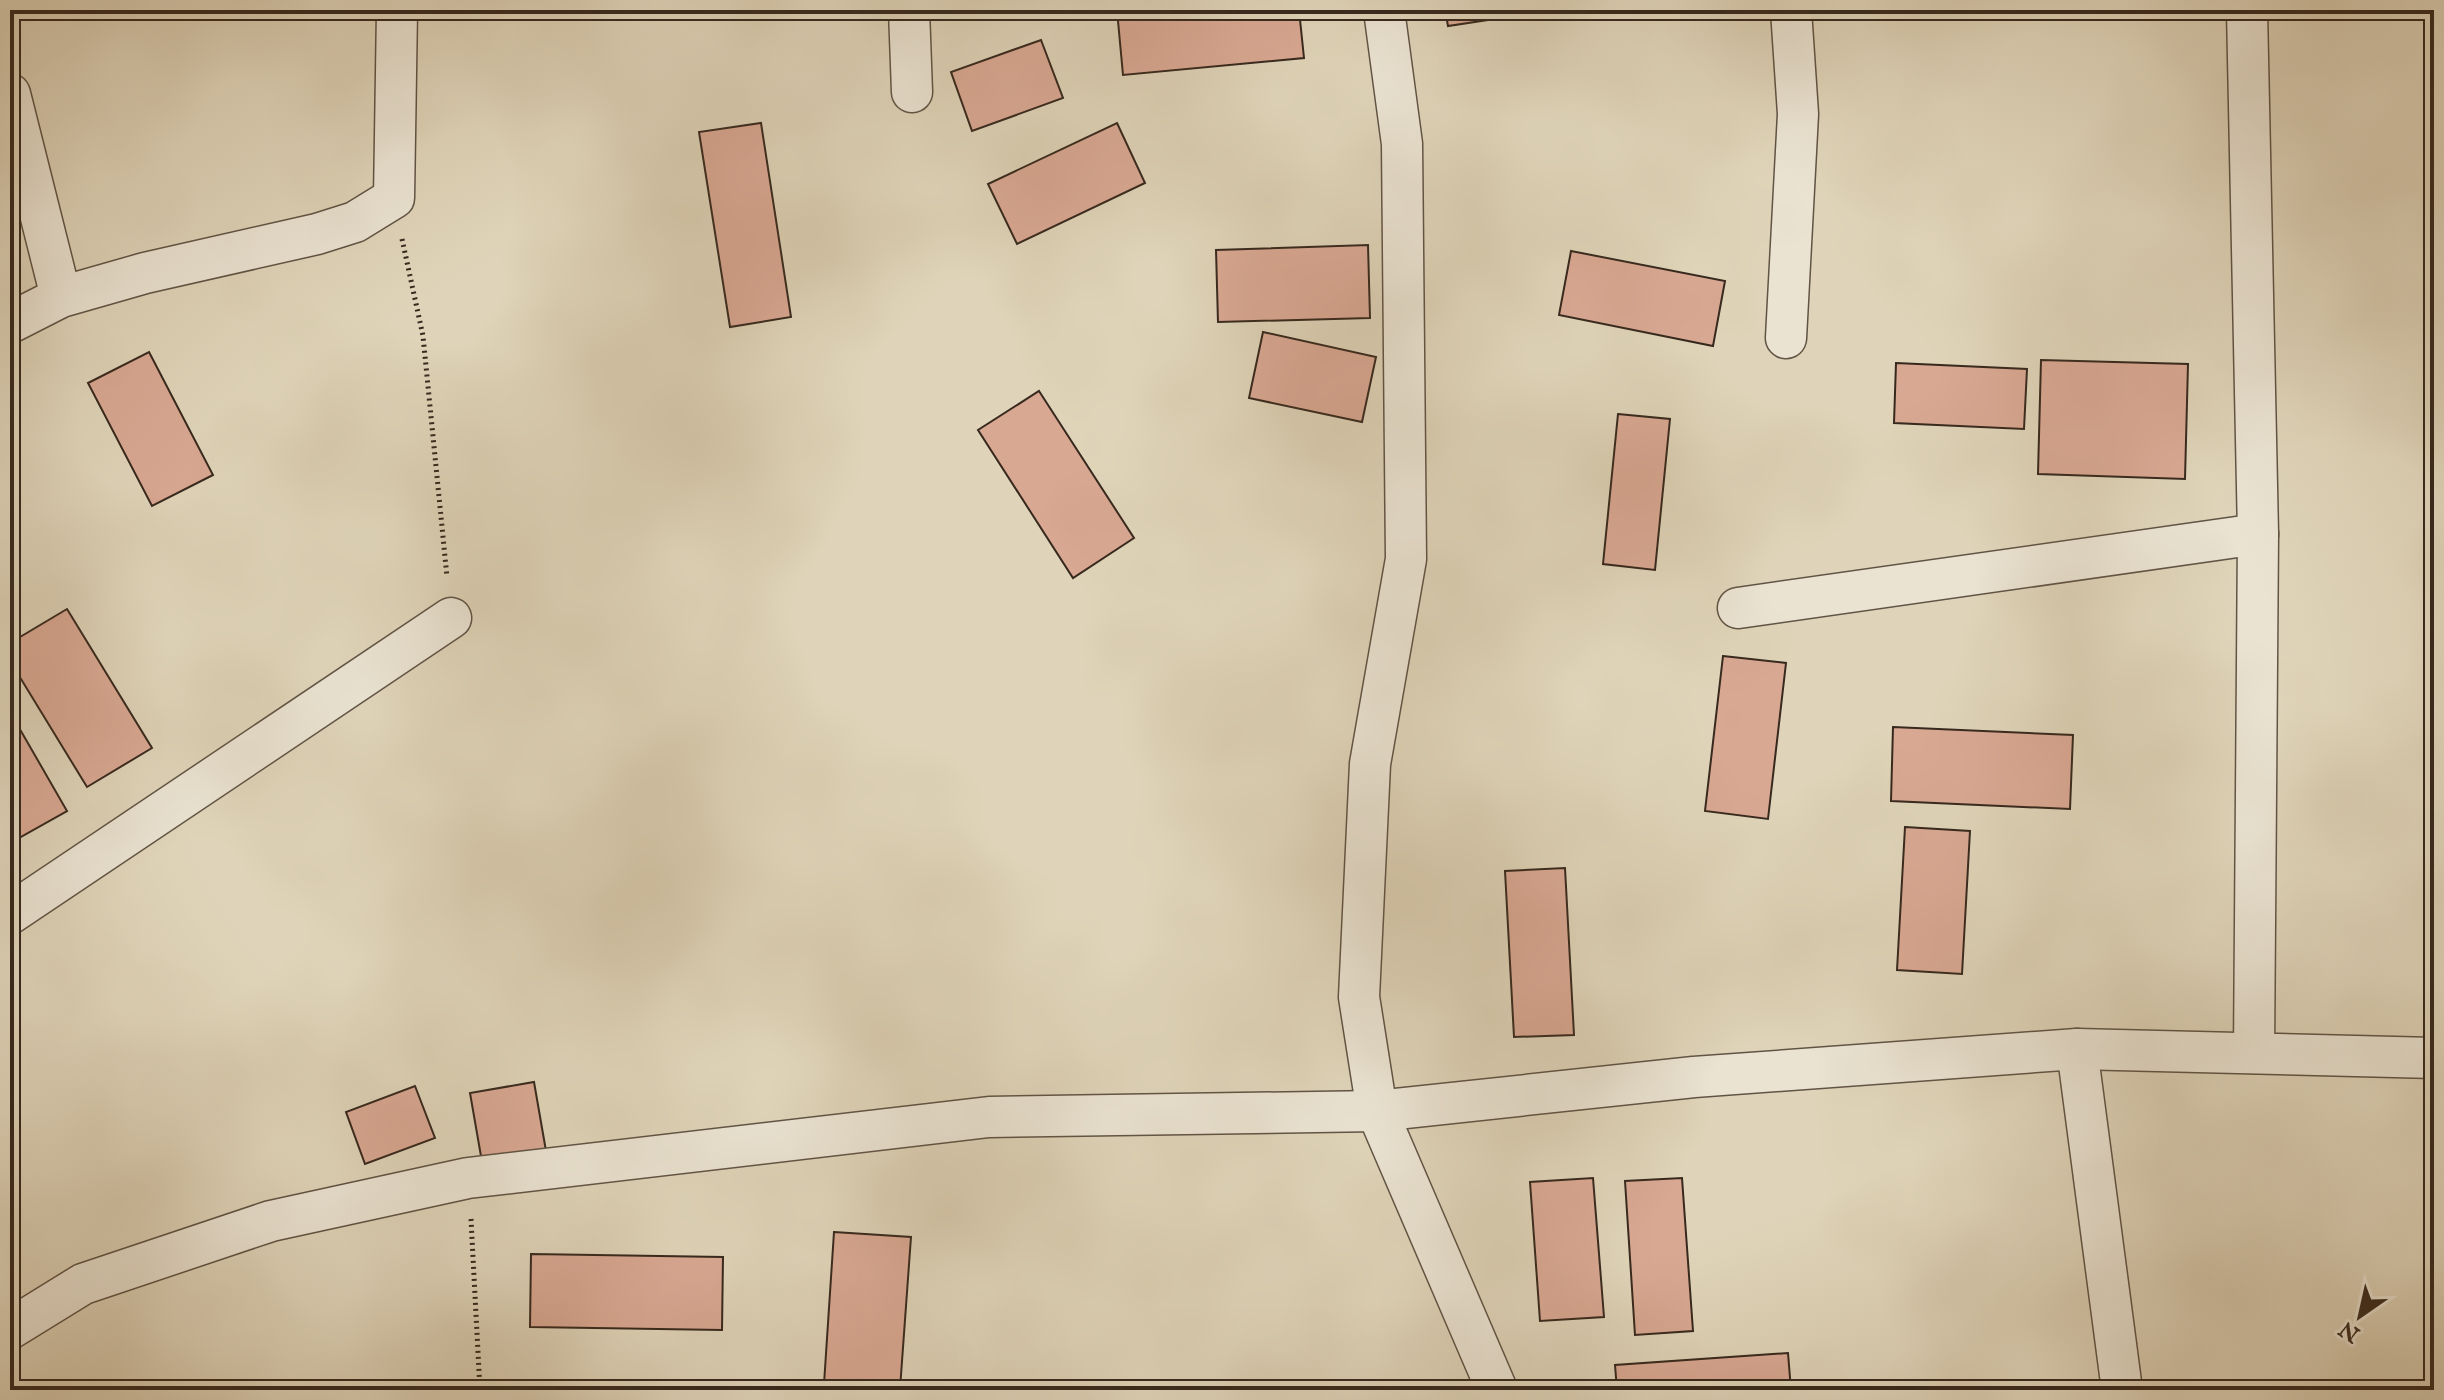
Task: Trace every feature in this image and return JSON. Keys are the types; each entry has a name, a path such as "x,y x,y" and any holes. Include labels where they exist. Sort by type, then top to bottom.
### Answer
{"street":[{"path":"10,323 61,297 145,273 317,234 355,222 394,198 397,10"},
{"path":"909,10 912,92"},
{"path":"1384,10 1402,144 1406,559 1370,764 1359,997 1377,1111 1497,1390"},
{"path":"1786,338 1798,114 1791,10"},
{"path":"2247,10 2258,534 2254,1053"},
{"path":"10,94 61,297"},
{"path":"1738,608 2258,534"},
{"path":"10,914 451,618"},
{"path":"2077,1049 2122,1390"},
{"path":"10,1329 83,1284 271,1221 468,1178 989,1117 1377,1111 1694,1077 2077,1049 2434,1058"}],"path":[{"path":"394,198 423,336 451,618"},
{"path":"468,1178 480,1390"}],"building":[{"path":"1117,10 1299,10 1304,58 1123,75"},
{"path":"1445,10 1554,10 1448,26"},
{"path":"1041,40 1063,98 972,131 951,72"},
{"path":"761,123 791,317 730,327 699,132"},
{"path":"1117,123 1145,183 1017,244 988,184"},
{"path":"1368,245 1370,318 1218,322 1216,250"},
{"path":"1571,251 1725,281 1713,346 1559,315"},
{"path":"1263,332 1376,357 1362,422 1249,398"},
{"path":"149,352 213,475 152,506 88,383"},
{"path":"2041,360 2188,364 2185,479 2038,474"},
{"path":"1896,363 2027,369 2024,429 1894,423"},
{"path":"1039,391 1134,538 1073,578 978,430"},
{"path":"1618,414 1670,419 1655,570 1603,564"},
{"path":"67,609 152,748 87,787 10,661 10,643"},
{"path":"1723,656 1786,663 1768,819 1705,811"},
{"path":"10,712 67,811 10,843"},
{"path":"1893,727 2073,735 2070,809 1891,801"},
{"path":"1905,827 1970,831 1962,974 1897,970"},
{"path":"1565,868 1574,1035 1514,1037 1505,871"},
{"path":"534,1082 546,1151 482,1162 470,1093"},
{"path":"415,1086 435,1138 365,1164 346,1112"},
{"path":"1593,1178 1604,1317 1540,1321 1530,1182"},
{"path":"1682,1178 1693,1331 1635,1335 1625,1181"},
{"path":"834,1232 911,1237 900,1389 824,1384"},
{"path":"531,1254 723,1257 722,1330 530,1327"},
{"path":"1788,1353 1791,1390 1617,1390 1615,1365"}]}
